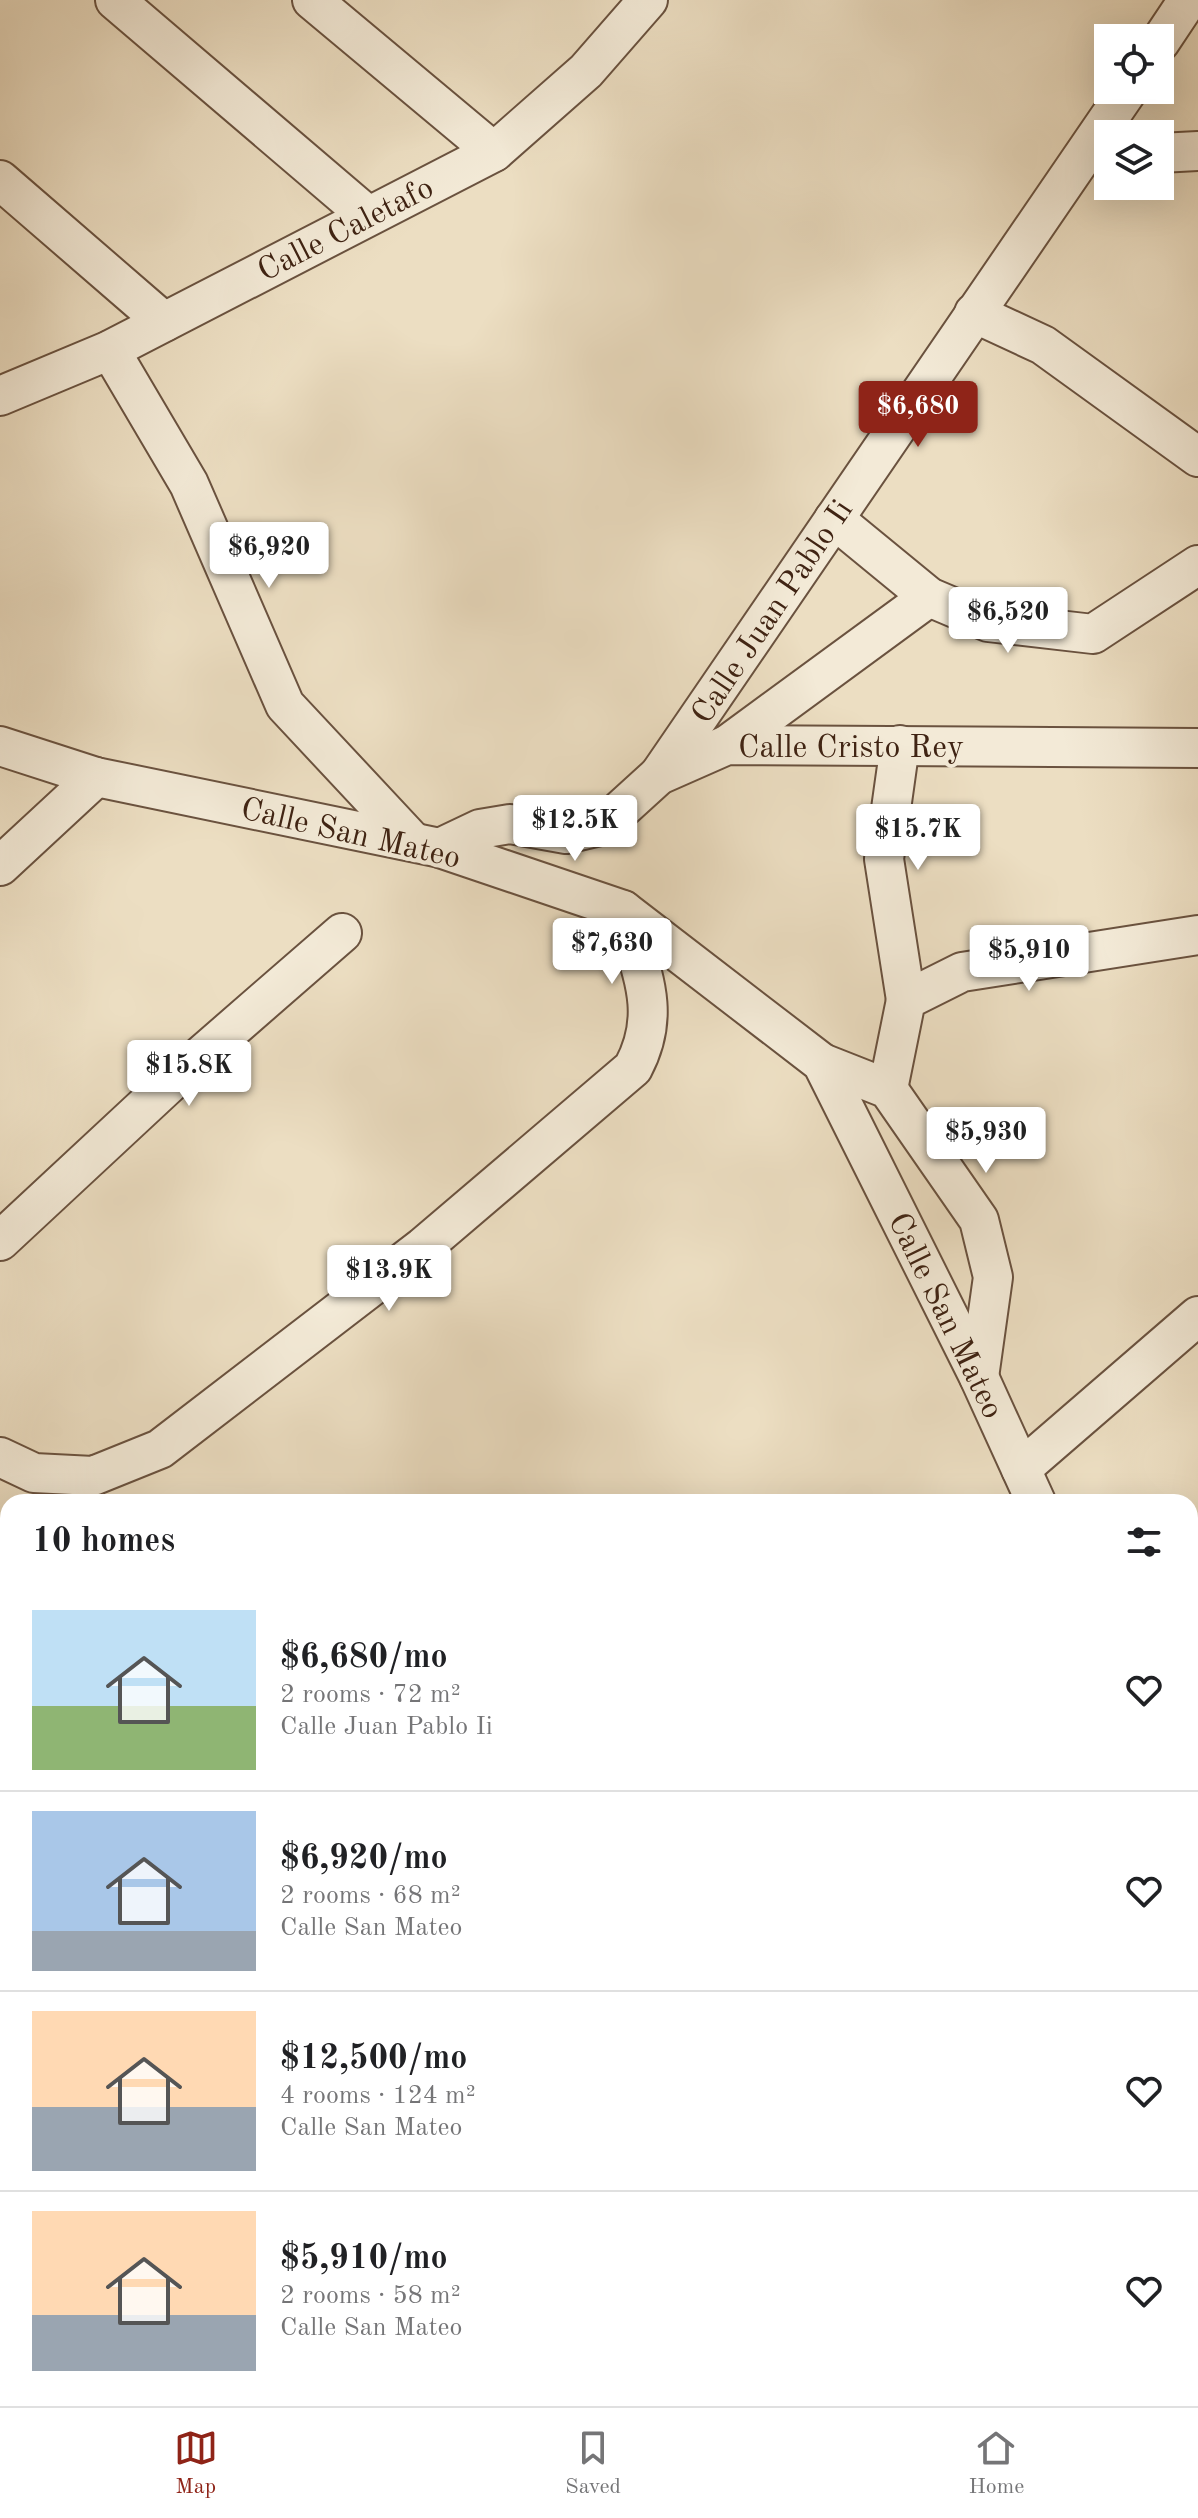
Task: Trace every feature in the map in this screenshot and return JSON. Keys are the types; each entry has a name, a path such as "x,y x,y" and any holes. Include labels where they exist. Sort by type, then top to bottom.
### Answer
{"street":[{"path":"115,0 368,216"},
{"path":"312,0 494,152"},
{"name":"Calle Caletafo","path":"0,396 110,350 494,152 586,71 648,0"},
{"path":"1172,24 1188,0"},
{"path":"1174,152 1198,151"},
{"name":"Calle Juan Pablo Ii","path":"659,775 974,313 1094,158"},
{"path":"0,180 164,322"},
{"path":"974,313 1043,345 1198,457"},
{"path":"110,350 189,484 285,705 426,845"},
{"path":"834,519 929,597 988,622 1093,634 1198,565"},
{"path":"727,745 929,597"},
{"name":"Calle Cristo Rey","path":"426,845 480,829 510,824 566,834 604,825 659,775 727,745 1198,748"},
{"path":"888,1089 906,1000 884,859 900,745"},
{"name":"Calle San Mateo","path":"0,746 96,777 426,845 623,910 822,1063 979,1377 1028,1485"},
{"path":"0,866 96,777"},
{"path":"0,1457 34,1473 93,1476 160,1449 423,1247 633,1068 645,1045 651,1011 623,910"},
{"path":"0,1241 185,1070 342,933"},
{"path":"906,1000 962,972 1198,935"},
{"path":"822,1063 888,1089 979,1220 993,1277 979,1377"},
{"path":"1028,1485 1198,1316"}]}
